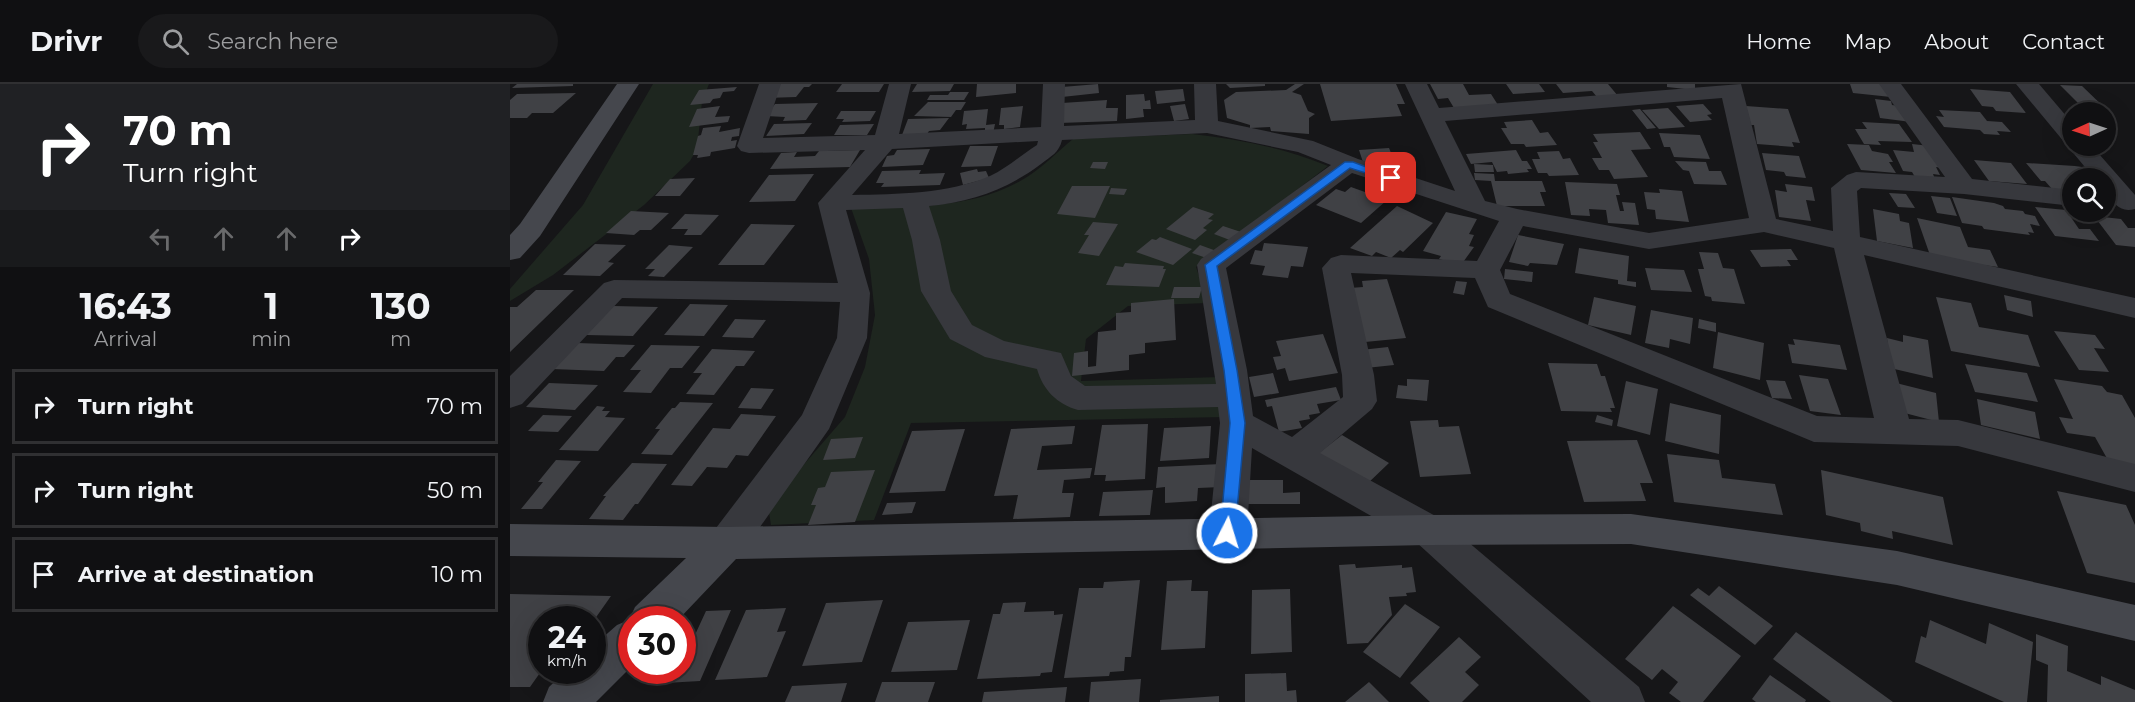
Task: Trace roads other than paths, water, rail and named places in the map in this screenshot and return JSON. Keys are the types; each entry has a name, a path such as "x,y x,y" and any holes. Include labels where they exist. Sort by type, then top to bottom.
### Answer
{"street":[{"path":"510,252 530,230 628,84"},
{"path":"770,84 749,146 885,142 1207,126 1305,146 1349,164 1515,217 1649,241 1764,224 2135,308"},
{"path":"831,203 885,142 900,84"},
{"path":"831,203 914,200 964,194 1000,180 1048,148 1052,133 1054,84"},
{"path":"1205,84 1207,126"},
{"path":"1416,84 1475,206"},
{"path":"1890,84 1964,186"},
{"path":"2027,84 2062,126"},
{"path":"1432,115 1731,87 1764,224"},
{"path":"2087,156 2123,203"},
{"path":"1227,533 1236,409 1211,265 1349,164"},
{"path":"1895,432 1847,243 1844,188 1856,180 1964,186 2062,197"},
{"path":"914,200 926,240 936,291 961,332 996,350 1050,360 1057,382 1078,398 1236,409 1294,455 1428,530 1623,702"},
{"path":"664,606 727,543 817,420 852,338 855,293 831,203"},
{"path":"1486,270 1515,217"},
{"path":"1294,455 1359,401 1358,375 1336,268 1341,264 1486,270"},
{"path":"1486,270 1498,300 1814,429 1958,433 2135,478"},
{"path":"510,396 614,290 855,293"},
{"path":"510,540 727,543 1227,533 1631,529 1898,568 2135,623"},
{"path":"565,702 618,651"}]}
